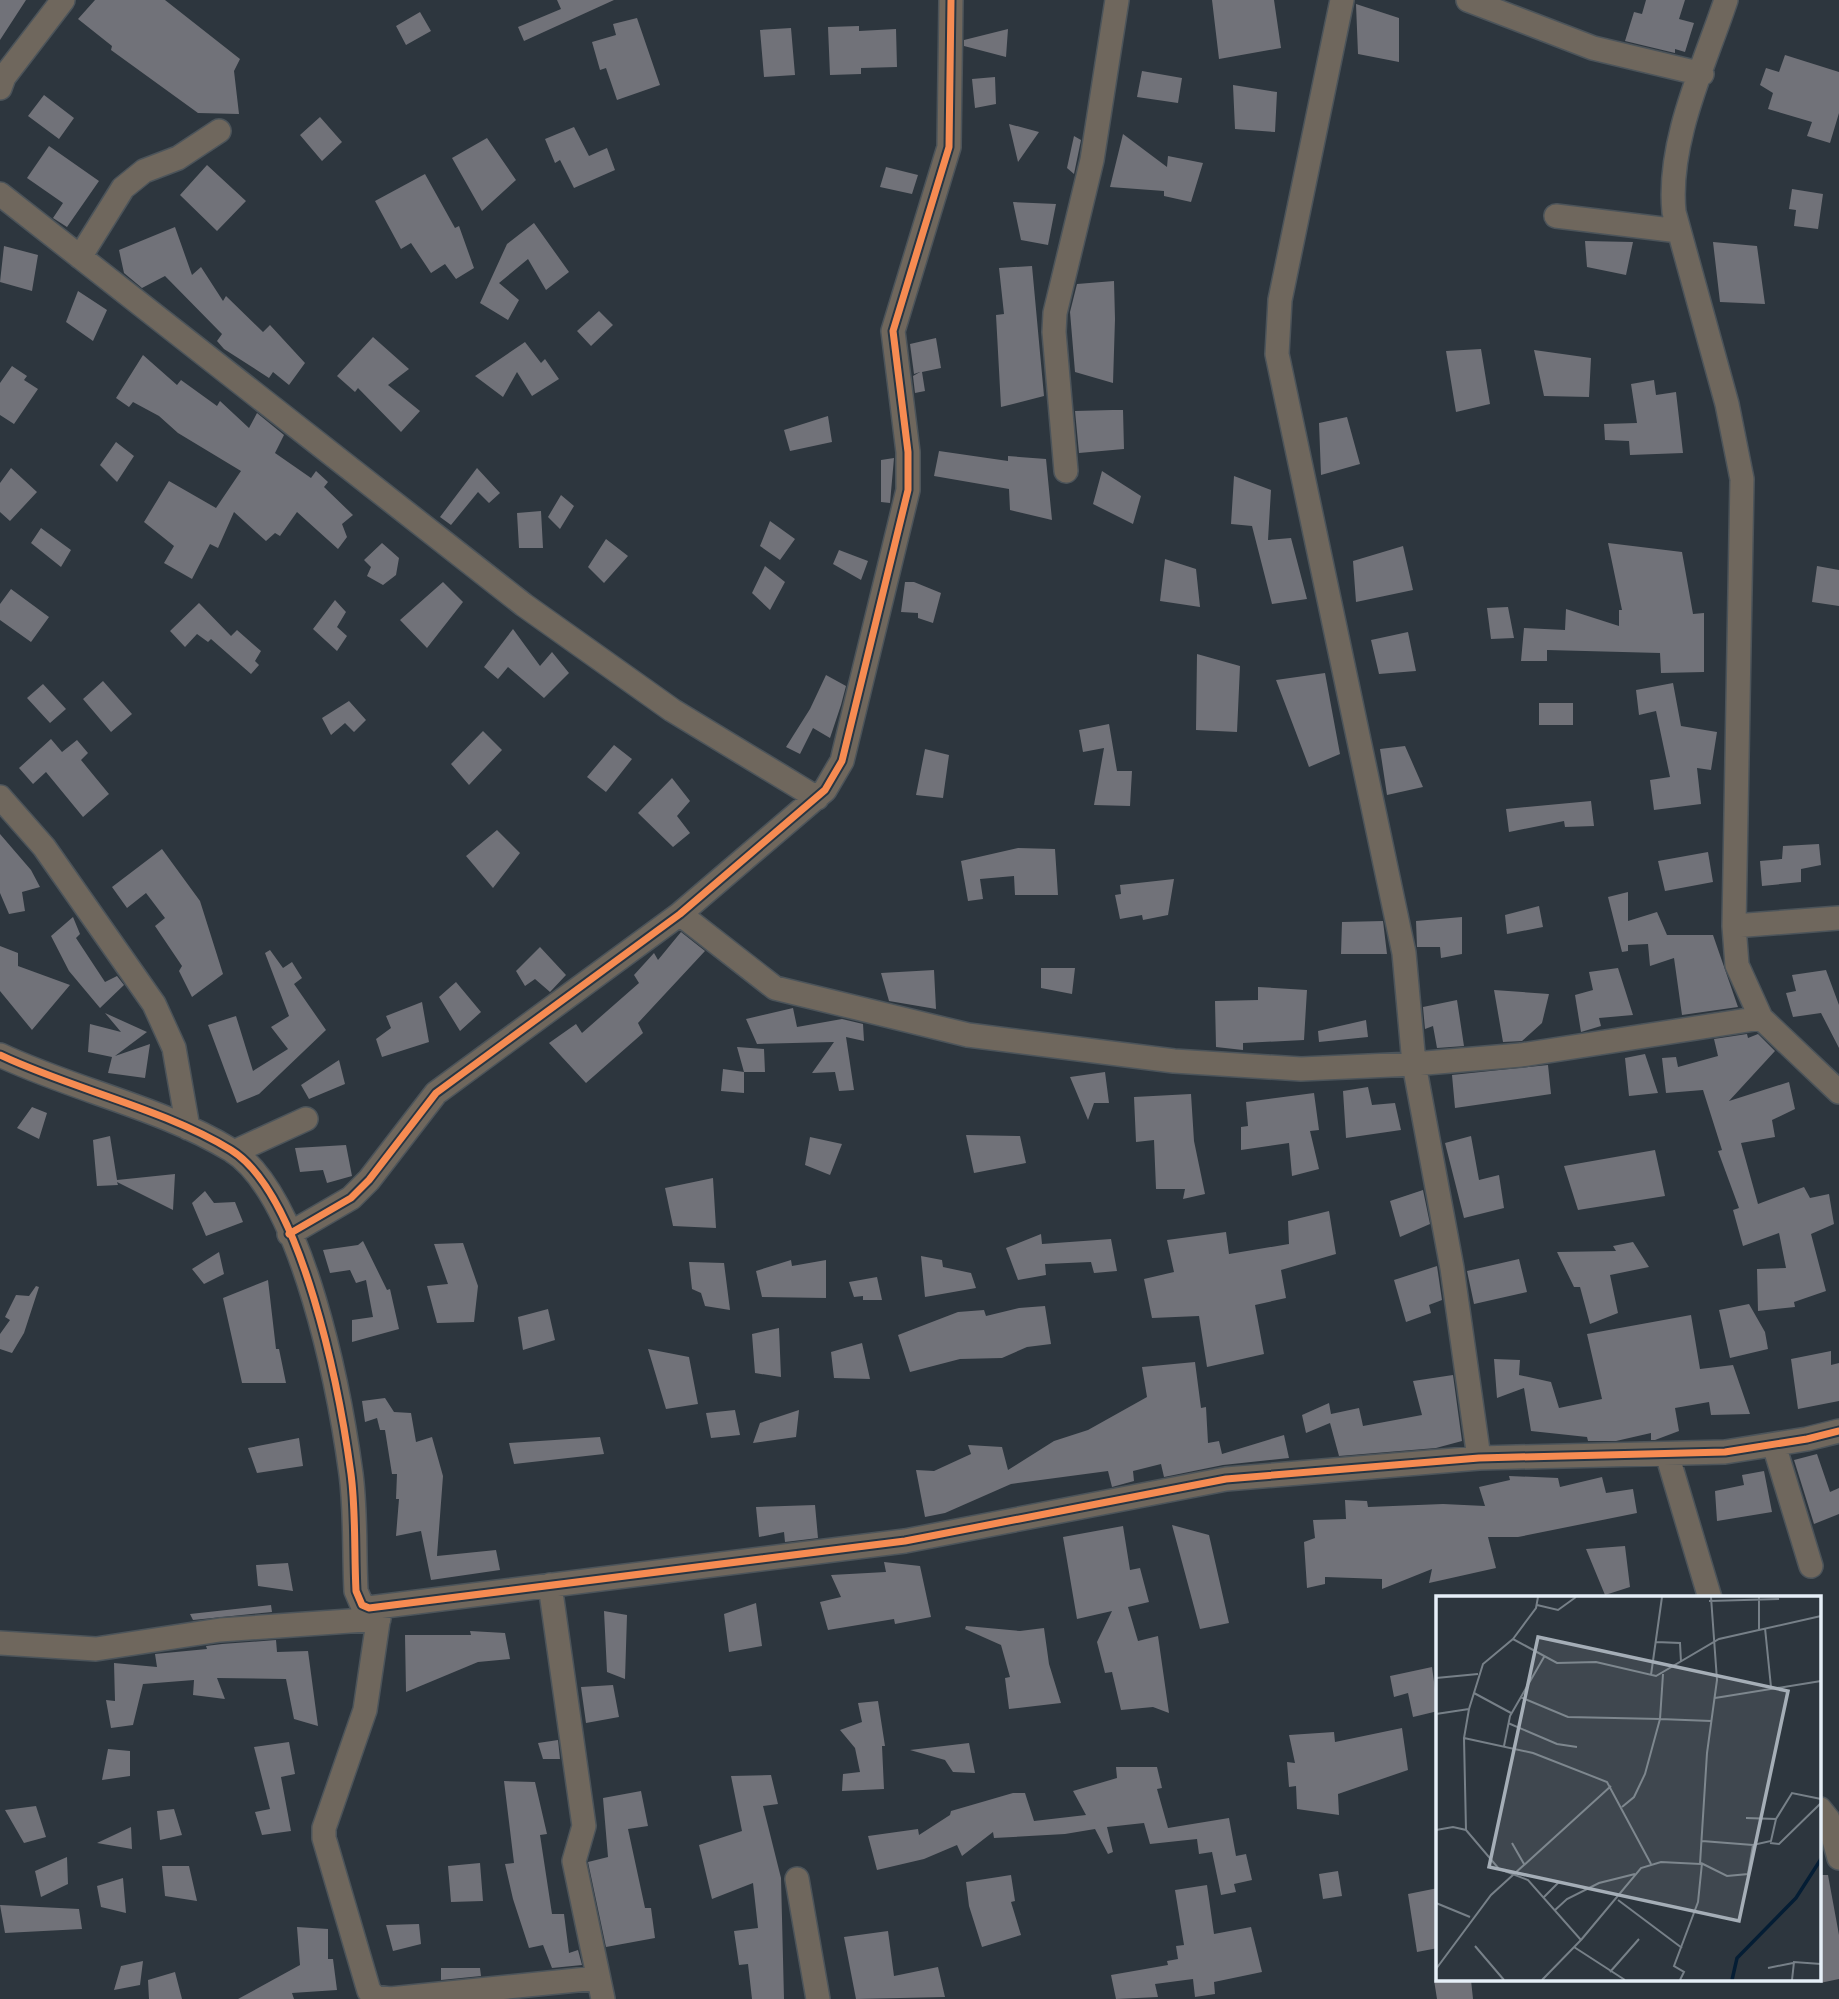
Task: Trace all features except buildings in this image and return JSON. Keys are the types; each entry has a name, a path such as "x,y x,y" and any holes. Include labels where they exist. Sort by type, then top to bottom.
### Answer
{"street":[{"path":"0,88 4,77 63,0"},
{"path":"289,1234 351,1198 369,1180 436,1093 680,914 817,798 835,777 842,761 908,491 908,452 893,331 949,147 951,0"},
{"path":"1066,471 1054,332 1055,313 1092,160 1117,0"},
{"path":"1342,0 1280,300 1277,354 1404,953 1413,1064 1452,1268 1479,1458"},
{"path":"1468,0 1593,48 1702,75"},
{"path":"1726,0 1673,167 1672,190 1679,231 1727,404 1742,480 1734,926 1737,965 1761,1018 1839,1092"},
{"path":"80,257 123,188 144,171 178,158 219,131"},
{"path":"0,194 524,606 672,710 817,798"},
{"path":"1556,216 1679,231"},
{"path":"0,797 44,846 154,1004 174,1048 188,1128"},
{"path":"680,914 775,988 968,1035 1187,1062 1301,1069 1413,1064 1521,1055 1761,1018"},
{"path":"1734,926 1839,918"},
{"path":"0,1055 188,1128 234,1152 259,1178 289,1234 309,1282 328,1351 351,1474 356,1591 362,1605 379,1614"},
{"path":"234,1152 306,1119"},
{"path":"0,1643 96,1648 220,1630 379,1614 550,1585 905,1541 1226,1479 1479,1458 1725,1452 1839,1431"},
{"path":"1774,1445 1811,1566"},
{"path":"1667,1454 1709,1596"},
{"path":"379,1614 365,1710 324,1828 324,1838 369,1992 375,1997 390,1999 600,1988 575,1861 584,1826 550,1585"},
{"path":"1822,1812 1828,1819 1839,1858"},
{"path":"797,1879 818,1999"}],"cycle path":[{"path":"289,1234 351,1198 369,1180 436,1093 680,914 825,790 842,761 908,490 908,452 893,331 949,147 951,0"},
{"path":"0,1055 204,1135 231,1150 256,1174 279,1208 298,1251 314,1298 338,1396 351,1474 356,1591 362,1605 369,1608 905,1541 1226,1479 1479,1458 1725,1452 1839,1431"}]}
